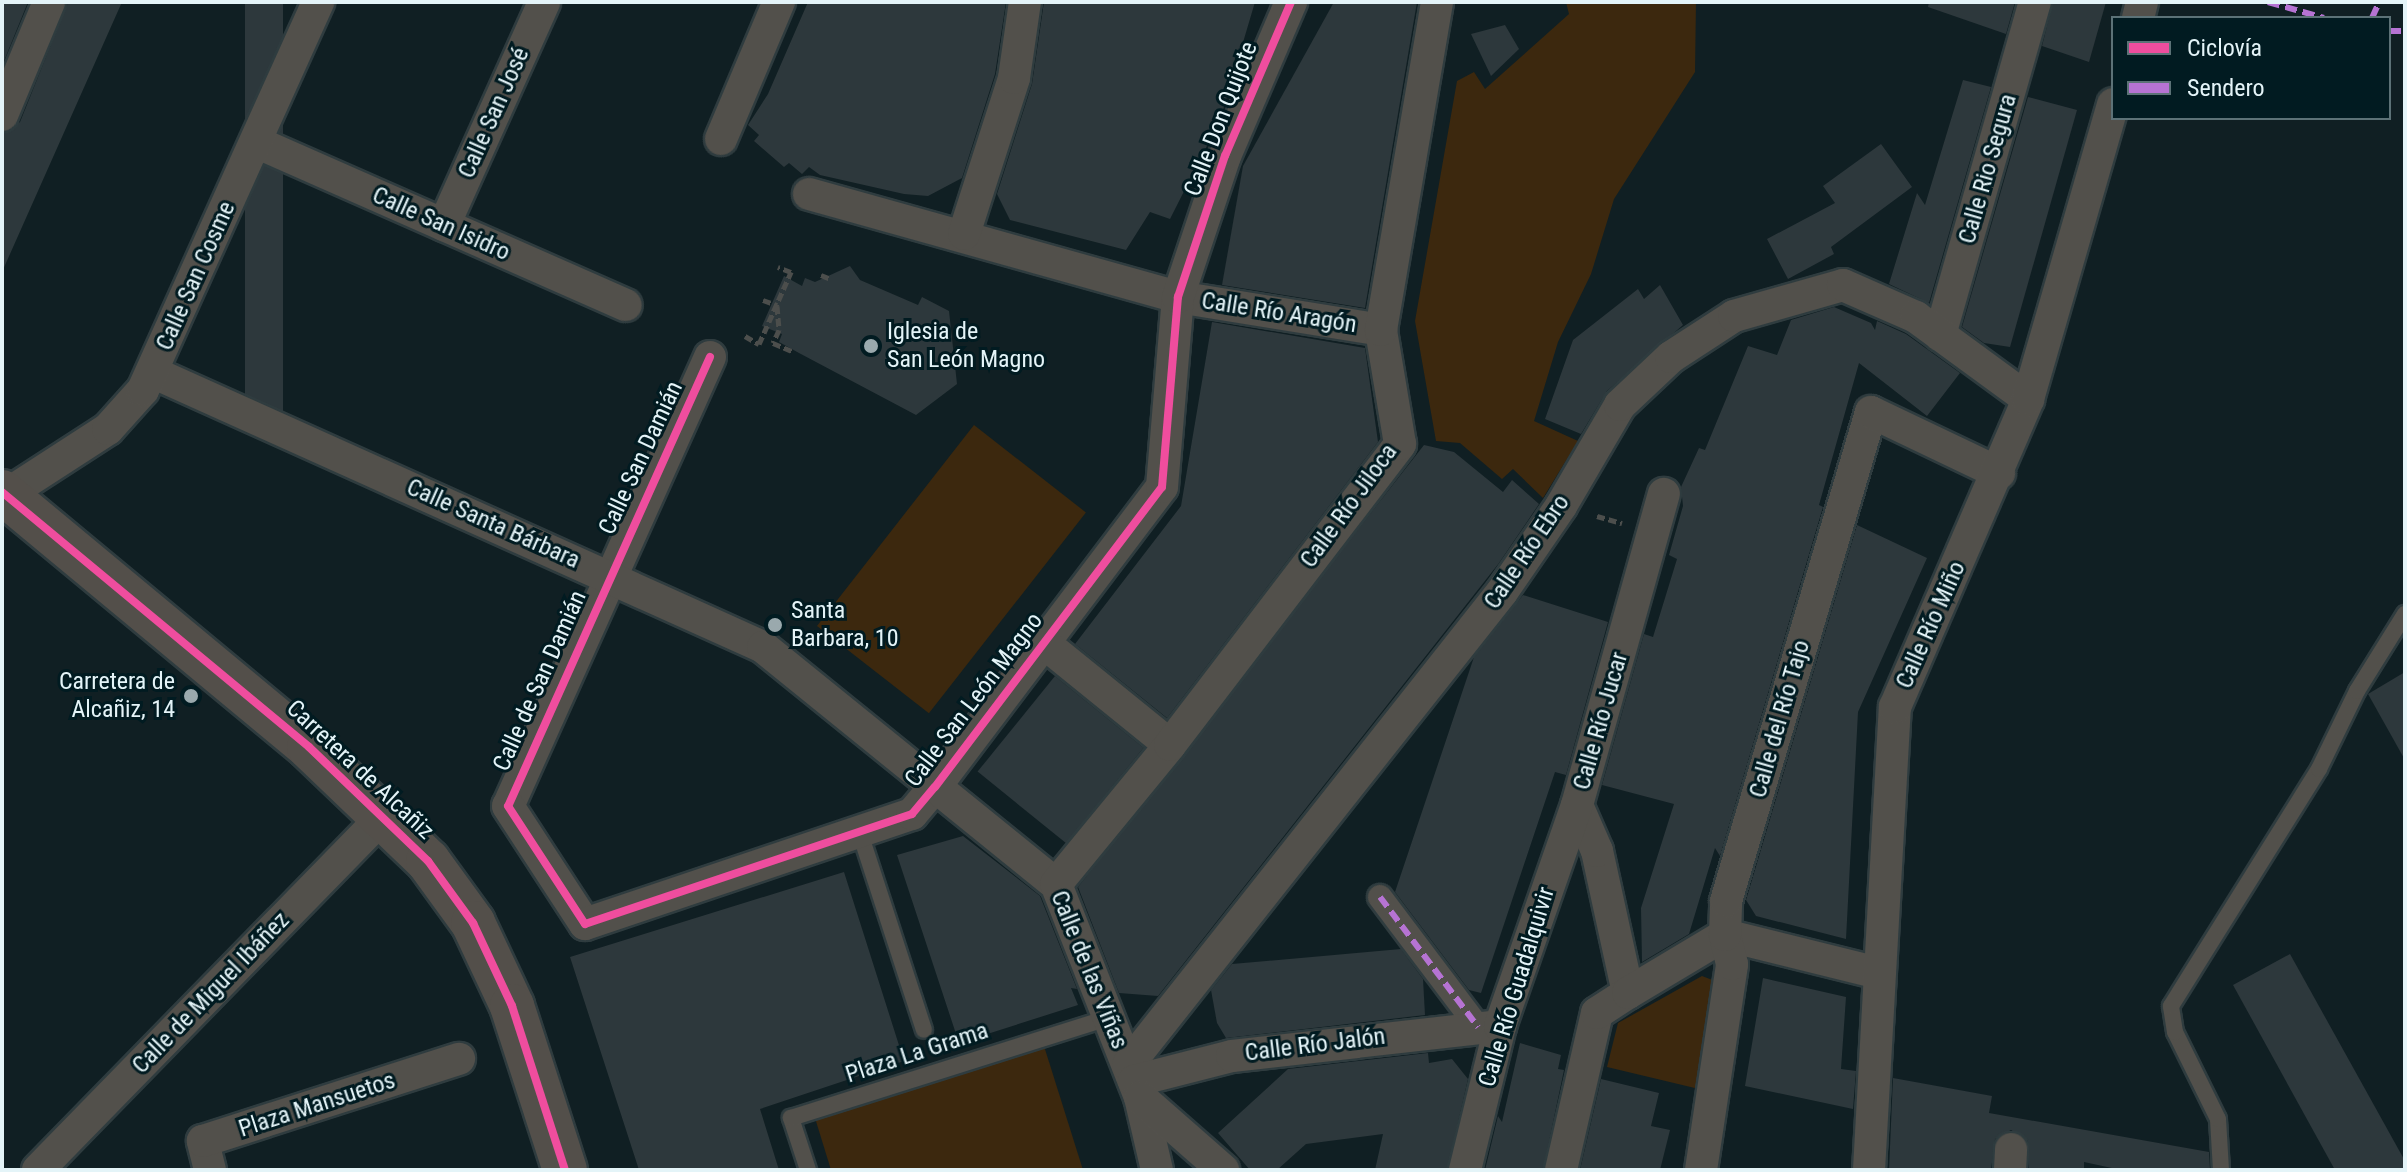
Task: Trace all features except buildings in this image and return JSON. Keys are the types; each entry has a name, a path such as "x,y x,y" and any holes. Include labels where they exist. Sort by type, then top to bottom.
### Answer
{"main road":[{"name":"Carretera de Alcañiz","path":"4,493 236,685 384,815 428,861 473,923 512,1006 565,1170"}],"street":[{"path":"2,115 49,2"},
{"name":"Calle San Cosme","path":"4,493 108,429 129,410 152,372 318,2"},
{"name":"Calle San José","path":"444,225 544,2"},
{"path":"721,139 779,2"},
{"path":"964,234 1014,78 1025,2"},
{"name":"Calle Don Quijote","path":"1178,297 1225,156 1291,2"},
{"name":"Calle Río Jiloca","path":"1056,884 1170,745 1400,444 1381,330 1437,2"},
{"name":"Calle Rio Segura","path":"1940,335 2035,2"},
{"name":"Calle Río Miño","path":"1869,1170 1895,707 1999,473 2028,399 2111,111"},
{"name":"Calle San Isidro","path":"256,142 626,305"},
{"path":"809,194 964,234 1178,297"},
{"name":"Calle Río Ebro","path":"1134,1081 1502,592 1561,506 1620,405 1671,357 1734,316 1843,285 1916,317 2028,399"},
{"name":"Calle Río Aragón","path":"1178,297 1381,330"},
{"name":"Calle San León Magno","path":"585,924 912,814 1162,487 1178,297"},
{"name":"Calle San Damián","path":"609,575 710,357"},
{"name":"Calle Santa Bárbara","path":"152,372 609,575 763,647 935,787"},
{"name":"Calle del Río Tajo","path":"1701,1170 1732,964 1725,935 1726,901 1871,412 1999,473"},
{"name":"Calle Río Jucar","path":"1628,993 1597,851 1577,805 1664,494"},
{"name":"Calle de San Damián","path":"585,924 508,806 609,575"},
{"name":"Calle San León Magno","path":"1044,643 1170,745"},
{"name":"Calle de las Viñas","path":"935,787 1056,884 1134,1081 1223,1170"},
{"name":"Calle Río Guadalquivir","path":"1465,1170 1489,1027 1577,805"},
{"name":"Calle de Miguel Ibáñez","path":"38,1170 384,815"},
{"path":"1380,897 1489,1027"},
{"path":"1561,1170 1597,1013 1628,993 1725,935 1879,973"},
{"name":"Calle Río Jalón","path":"1134,1081 1232,1056 1489,1027"},
{"name":"Plaza Mansuetos","path":"210,1170 203,1141 459,1059"},
{"path":"1134,1081 1157,1170"}],"lane":[{"path":"2221,1170 2218,1119 2175,1032 2171,1006 2319,769 2357,691 2405,614"},
{"path":"859,830 924,1030"},
{"name":"Plaza La Grama","path":"808,1170 791,1118 1109,1018"},
{"path":"932,1054 937,1071"}],"path":[{"path":"745,336 759,344 791,272 778,267"},
{"path":"821,275 831,279"},
{"path":"763,300 777,305"},
{"path":"777,305 779,330 773,343 792,351"},
{"path":"1592,514 1629,525"}],"shaded area":[{"path":"1566,2 1696,2 1695,72 1614,199 1591,274 1558,342 1534,421 1578,441 1543,498 1513,469 1502,479 1460,443 1436,441 1415,321 1457,81 1474,72 1485,89 1569,14"},
{"path":"974,425 1086,512 929,713 817,626"},
{"path":"1702,976 1715,981 1699,1089 1607,1067 1618,1023"},
{"path":"1044,1046 1083,1170 831,1170 815,1118"}],"marked path":[{"path":"2268,2 2317,16"},
{"path":"2373,16 2379,2"},
{"path":"2391,31 2405,31"},
{"path":"1380,897 1478,1027"}],"cycle path":[{"path":"710,357 508,806 585,924 912,814 935,787 1162,487 1178,297 1225,156 1291,2"},
{"path":"2,492 309,747 428,861 473,923 512,1006 565,1170"}],"place":[{"name":"Iglesia de San León Magno","path":"871,346"},
{"name":"Santa Barbara, 10","path":"775,625"},
{"name":"Carretera de Alcañiz, 14","path":"191,696"}]}
